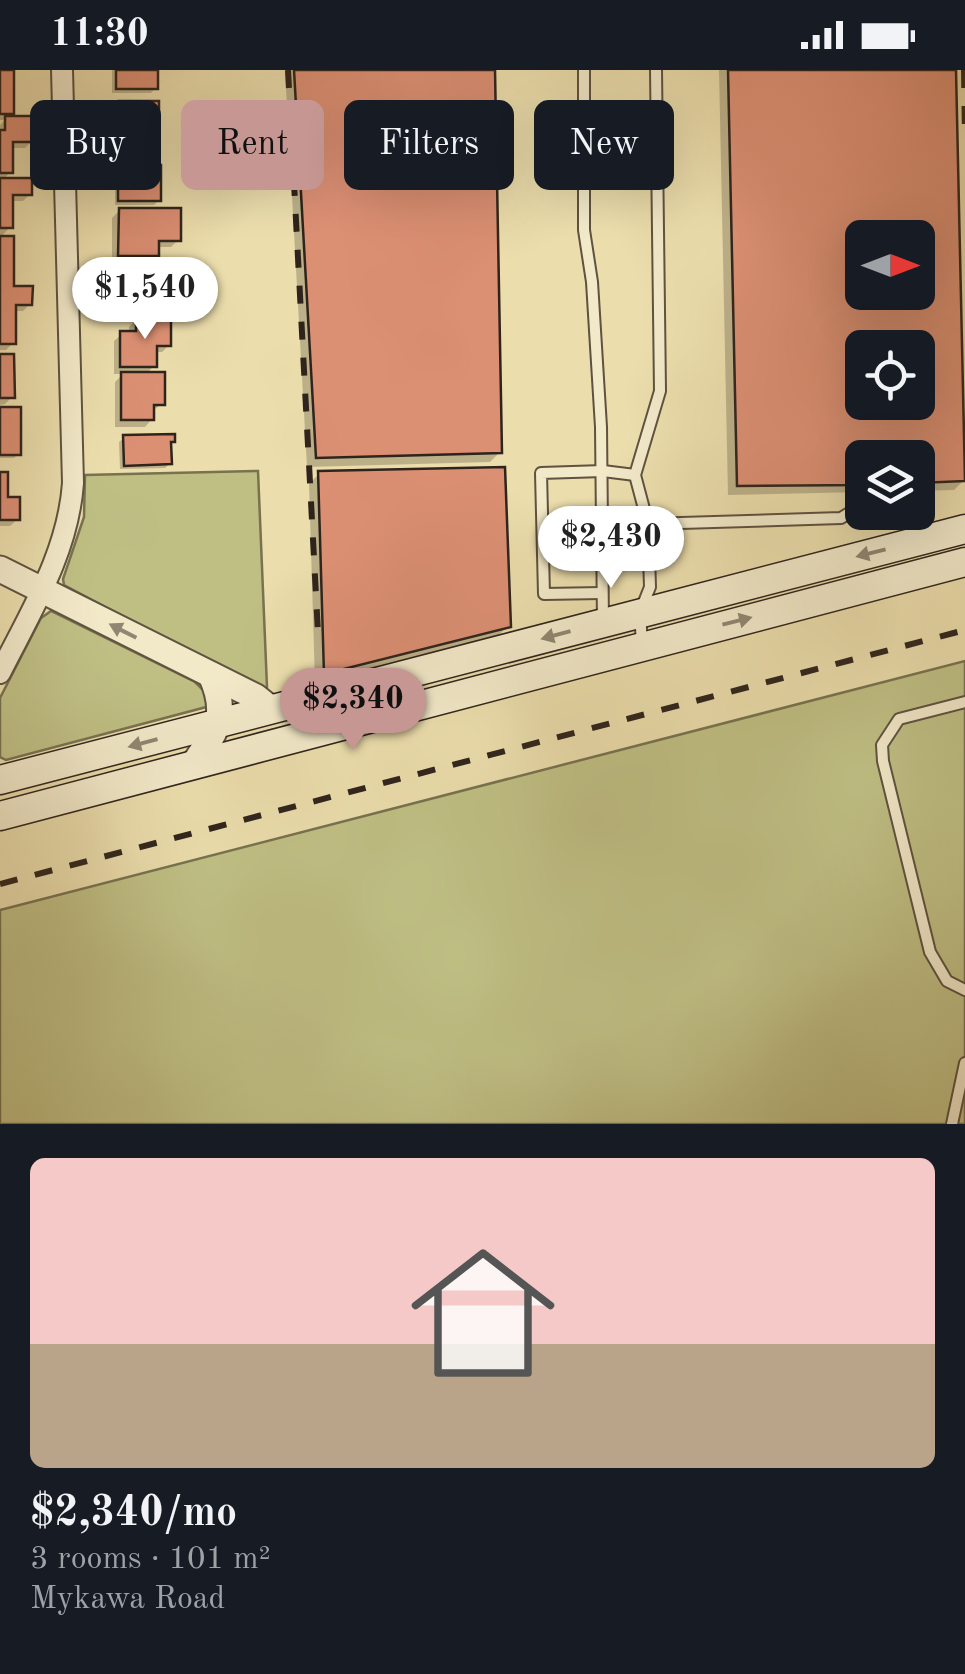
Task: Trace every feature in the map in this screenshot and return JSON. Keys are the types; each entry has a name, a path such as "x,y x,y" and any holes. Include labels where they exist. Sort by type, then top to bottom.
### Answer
{"main road":[{"path":"0,782 965,529"},
{"path":"0,816 965,562"}],"street":[{"path":"0,672 66,533 72,483 62,70"},
{"path":"0,569 256,697 271,709"},
{"path":"194,764 218,723 222,705 210,675"},
{"path":"0,782 44,805"}],"lane":[{"path":"584,70 584,230 592,282 603,471 603,623"},
{"path":"642,646 640,612 650,588 648,524 635,476 660,391 656,70"},
{"path":"602,593 544,594 541,472 603,471 635,476"},
{"path":"648,524 845,516"},
{"path":"965,702 900,719 882,745 930,952 947,981 965,990"},
{"path":"952,1124 965,1063"}],"green space":[{"path":"258,471 267,687 262,690 64,585 84,517 85,475"},
{"path":"51,611 195,682 206,693 210,706 6,760 0,757 0,698 41,618"},
{"path":"965,661 965,1124 0,1124 0,910"}],"building":[{"path":"0,70 14,70 14,114 0,114"},
{"path":"116,70 158,70 158,89 116,89"},
{"path":"294,70 495,70 496,100 344,100 344,190 497,190 502,453 316,458 301,190 324,190 324,100 296,100"},
{"path":"728,70 956,70 965,481 935,482 935,440 845,440 845,485 737,486"},
{"path":"5,116 30,116 30,142 13,142 13,173 0,173 0,130 5,130"},
{"path":"0,178 30,178 32,195 13,195 13,228 0,228"},
{"path":"118,190 161,190 161,201 118,201"},
{"path":"119,208 181,208 181,241 159,241 159,256 118,256"},
{"path":"0,236 14,236 14,286 33,286 32,305 16,305 16,344 0,344"},
{"path":"119,261 169,261 169,278 159,278 159,311 120,311"},
{"path":"136,317 171,317 171,346 157,346 157,367 120,367 120,331 136,331"},
{"path":"0,354 14,354 15,398 0,398"},
{"path":"121,372 165,372 165,405 154,405 154,420 121,420"},
{"path":"0,407 21,407 21,455 0,455"},
{"path":"175,434 175,442 171,442 172,464 124,466 123,435"},
{"path":"505,467 511,627 324,674 318,471"},
{"path":"0,472 8,472 8,497 20,497 20,520 0,520"}],"railway":[{"path":"288,70 318,633"},
{"path":"964,70 965,139"},
{"path":"0,884 965,630"}]}
